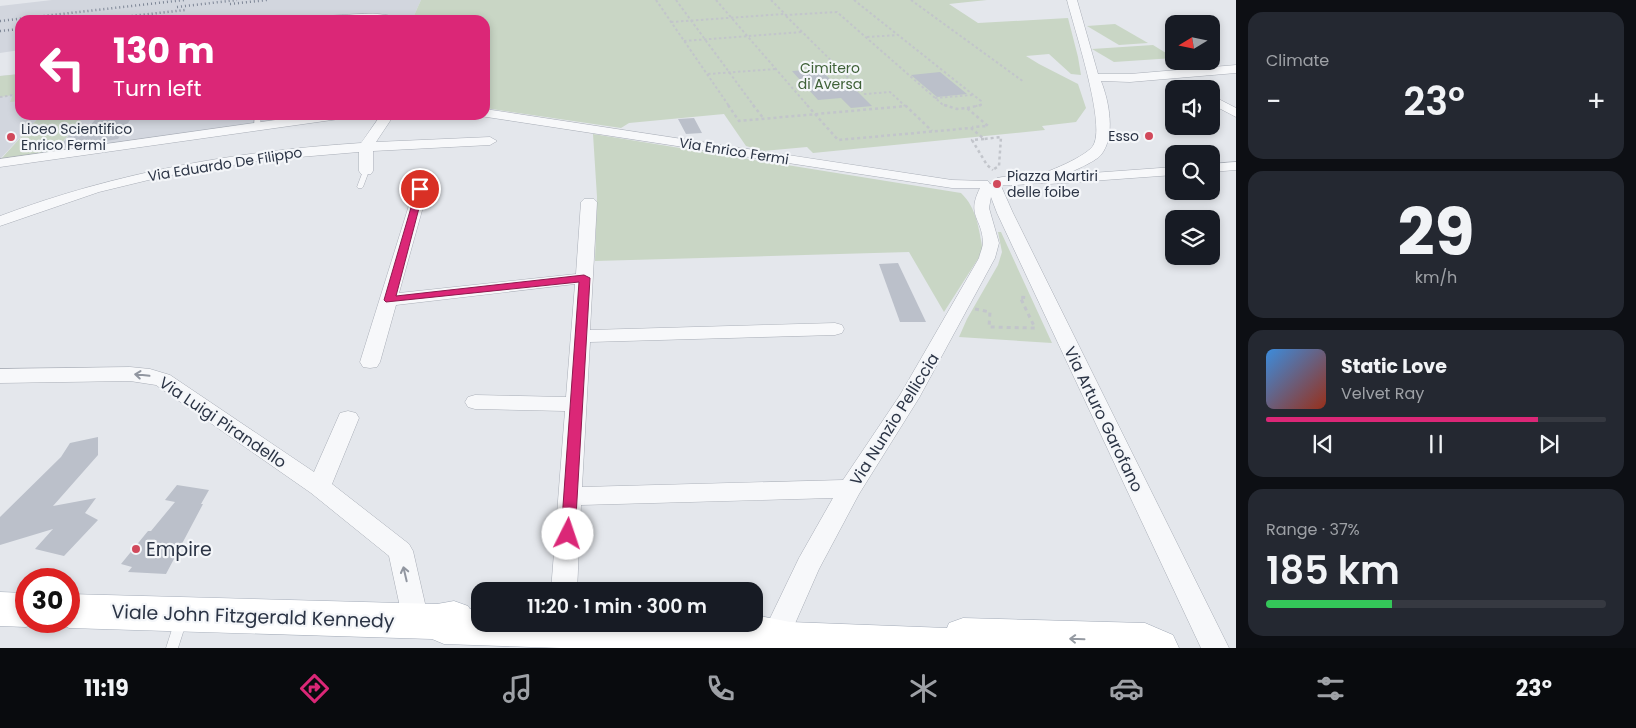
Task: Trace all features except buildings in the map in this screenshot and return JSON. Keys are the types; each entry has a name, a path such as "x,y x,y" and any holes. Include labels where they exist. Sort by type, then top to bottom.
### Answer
{"main road":[{"path":"0,609 15,610"},
{"name":"Viale John Fitzgerald Kennedy","path":"80,613 177,631 426,621 444,626 471,629"},
{"name":"Viale John Fitzgerald Kennedy","path":"775,642 788,631 1145,640 1159,648"},
{"name":"Viale John Fitzgerald Kennedy","path":"507,632 722,636 736,632 775,642 790,640 985,648"}],"street":[{"path":"1033,181 1083,161 1095,154 1102,143 1103,127 1099,92 1093,77 1072,0"},
{"path":"1093,77 1130,78 1236,69"},
{"path":"1157,76 1166,80"},
{"path":"1099,92 1130,78"},
{"path":"1220,104 1236,113"},
{"name":"Via Enrico Fermi","path":"490,114 943,183 992,186"},
{"path":"0,163 272,120"},
{"path":"366,171 366,146 384,120"},
{"name":"Via Eduardo De Filippo","path":"0,221 45,204 127,180 188,167 257,157 366,146 490,141"},
{"path":"1220,167 1236,166"},
{"path":"992,186 1033,181 1165,173"},
{"name":"Via Arturo Garofano","path":"992,186 1215,648"},
{"name":"Via Nunzio Pelliccia","path":"775,642 808,566 850,489 909,398 964,302 990,250 982,200 992,186"},
{"path":"370,362 390,300 420,189"},
{"path":"565,582 589,202"},
{"path":"390,300 584,278"},
{"path":"581,336 835,328"},
{"name":"Via Luigi Pirandello","path":"0,376 130,374 150,376 163,380 320,487 400,551 426,621"},
{"path":"475,402 576,404"},
{"path":"320,487 348,418"},
{"path":"570,496 850,489"}],"lane":[{"path":"360,187 366,171"}],"path":[{"path":"656,0 739,121 906,106"},
{"path":"676,0 764,119"},
{"path":"716,0 838,140 988,126 967,108"},
{"path":"771,0 865,94 890,92 933,131"},
{"path":"671,22 837,12 934,98 948,107 967,108 981,105 981,101 854,0"},
{"path":"911,0 1024,82"},
{"path":"684,41 803,32"},
{"path":"866,38 898,35"},
{"path":"707,74 776,69"},
{"path":"0,97 14,95"},
{"path":"934,98 973,95"},
{"path":"971,128 984,138 1001,137 999,166 993,170 986,165 972,140 984,138"},
{"path":"964,302 973,305 971,309 990,312 989,326 1035,328 1020,297 1047,299"}],"shaded area":[{"path":"52,0 421,0 414,15 15,15 15,51 0,53 0,6"},
{"name":"Liceo Scientifico Enrico Fermi","path":"15,74 15,120 36,120 0,159 0,76"},
{"path":"81,120 282,120 55,151"}],"green space":[{"name":"Cimitero di Aversa","path":"421,0 987,0 949,4 978,23 1068,18 1081,75 1071,74 1049,54 1026,56 1078,84 1086,108 1076,122 1042,126 1045,130 813,153 807,147 763,151 746,146 724,114 629,123 621,128 490,109 490,15 414,15"},
{"path":"1115,24 1148,43 1119,45 1087,26"},
{"path":"1153,45 1165,52 1165,59 1114,62 1092,49"},
{"path":"15,74 15,102 10,102 13,95 0,97 0,76"},
{"path":"36,120 81,120 55,151 1,159"},
{"path":"593,134 961,193 974,212 983,251 944,312 909,252 595,261 597,197"},
{"path":"998,232 1001,232 1052,343 959,337 967,319 998,265 1002,252"}],"railway":[{"path":"53,15 184,0"},
{"path":"177,7 237,0"},
{"path":"230,4 267,0"},
{"path":"140,15 185,10"},
{"path":"0,21 15,19"},
{"path":"0,31 15,30"}],"place":[{"name":"Esso","path":"1149,136"},
{"name":"Liceo Scientifico Enrico Fermi","path":"11,137"},
{"name":"Piazza Martiri delle foibe","path":"997,184"},
{"name":"Empire","path":"136,549"}],"route":[{"path":"420,189 390,300 584,278 568,534"}]}
